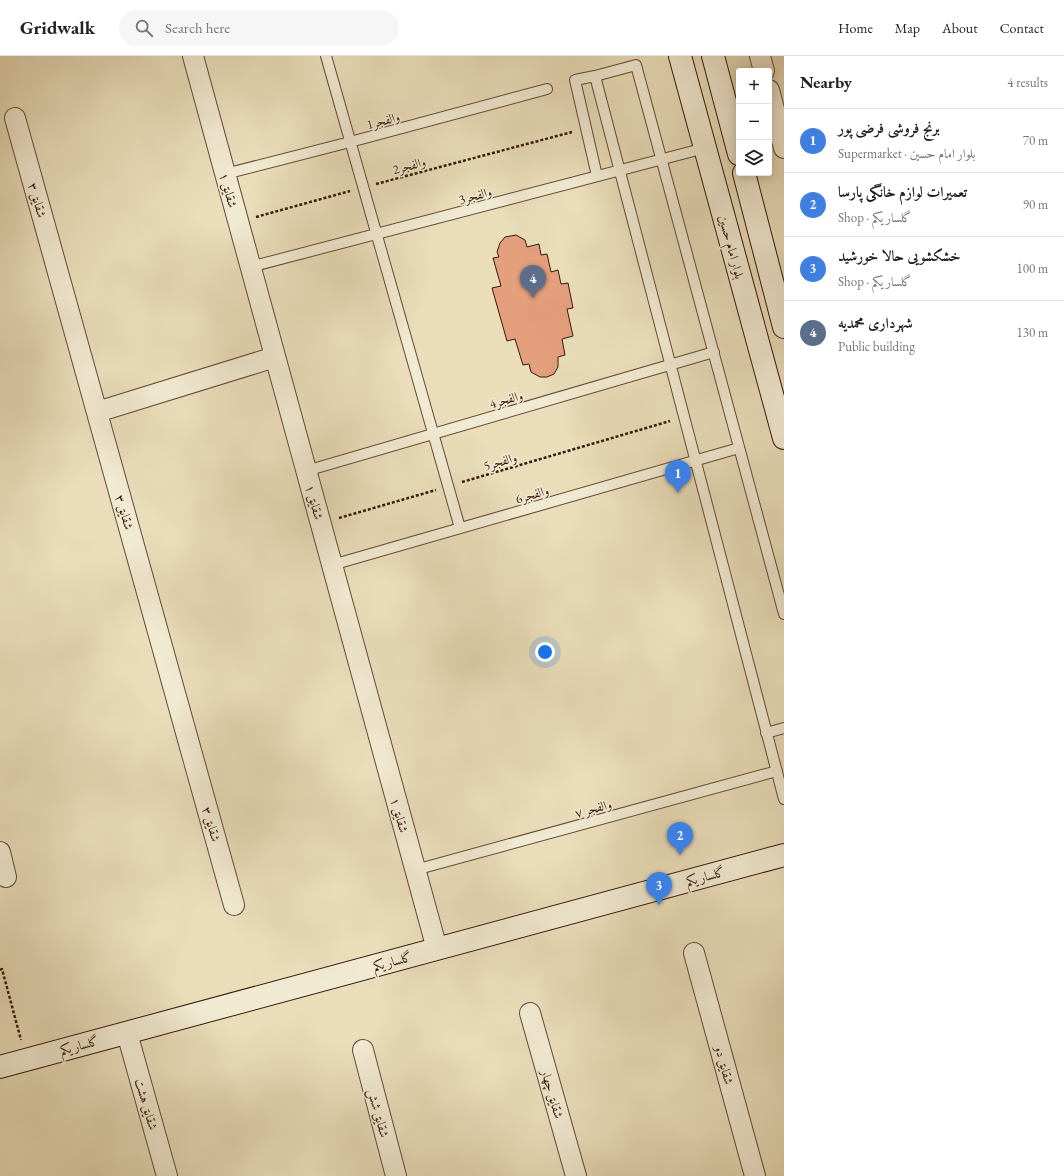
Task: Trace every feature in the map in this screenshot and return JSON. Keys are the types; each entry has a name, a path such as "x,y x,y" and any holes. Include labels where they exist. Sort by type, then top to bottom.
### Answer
{"street":[{"name":"شقایق ۱","path":"193,56 437,949"},
{"name":"بلوار امام حسین","path":"680,56 784,438"},
{"path":"713,56 736,143"},
{"path":"760,56 763,68"},
{"path":"772,102 784,148"},
{"name":"شقایق ۳","path":"15,118 234,905"},
{"path":"745,176 783,319"},
{"path":"97,412 275,357"},
{"path":"0,852 6,877"},
{"name":"گلسار یکم","path":"0,1067 784,855"},
{"name":"شقایق دو","path":"694,953 755,1176"},
{"name":"شقایق چهار","path":"530,1013 576,1176"},
{"name":"شقایق هشت","path":"127,1033 166,1176"},
{"name":"شقایق شش","path":"363,1050 396,1176"}],"lane":[{"path":"326,56 460,528"},
{"path":"597,176 575,80 595,76 636,64 784,614"},
{"path":"595,76 784,800"},
{"name":"والفجر1","path":"225,174 547,90"},
{"name":"والفجر3","path":"250,267 705,148"},
{"name":"والفجر4","path":"306,471 714,352"},
{"name":"والفجر6","path":"332,565 740,448"},
{"path":"766,733 784,728"},
{"name":"والفجر ۷","path":"415,870 777,771"}],"path":[{"name":"والفجر2","path":"238,222 586,128"},
{"name":"والفجر5","path":"320,523 684,417"},
{"path":"0,970 2,969 23,1046"}],"building":[{"path":"516,235 525,240 527,247 539,244 541,255 547,254 551,272 558,270 561,284 568,283 573,308 567,309 573,336 562,339 565,355 558,357 558,367 554,374 547,377 540,377 531,372 529,364 523,365 515,339 507,341 492,288 501,286 493,258 499,257 497,252 500,243 505,237"}],"place":[{"name":"شهرداری محمدیه","path":"533,298"},
{"name":"برنج فروشی فرضی پور","path":"678,493"},
{"name":"تعمیرات لوازم خانگی پارسا","path":"680,855"},
{"name":"خشکشویی حالا خورشید","path":"659,905"}]}
